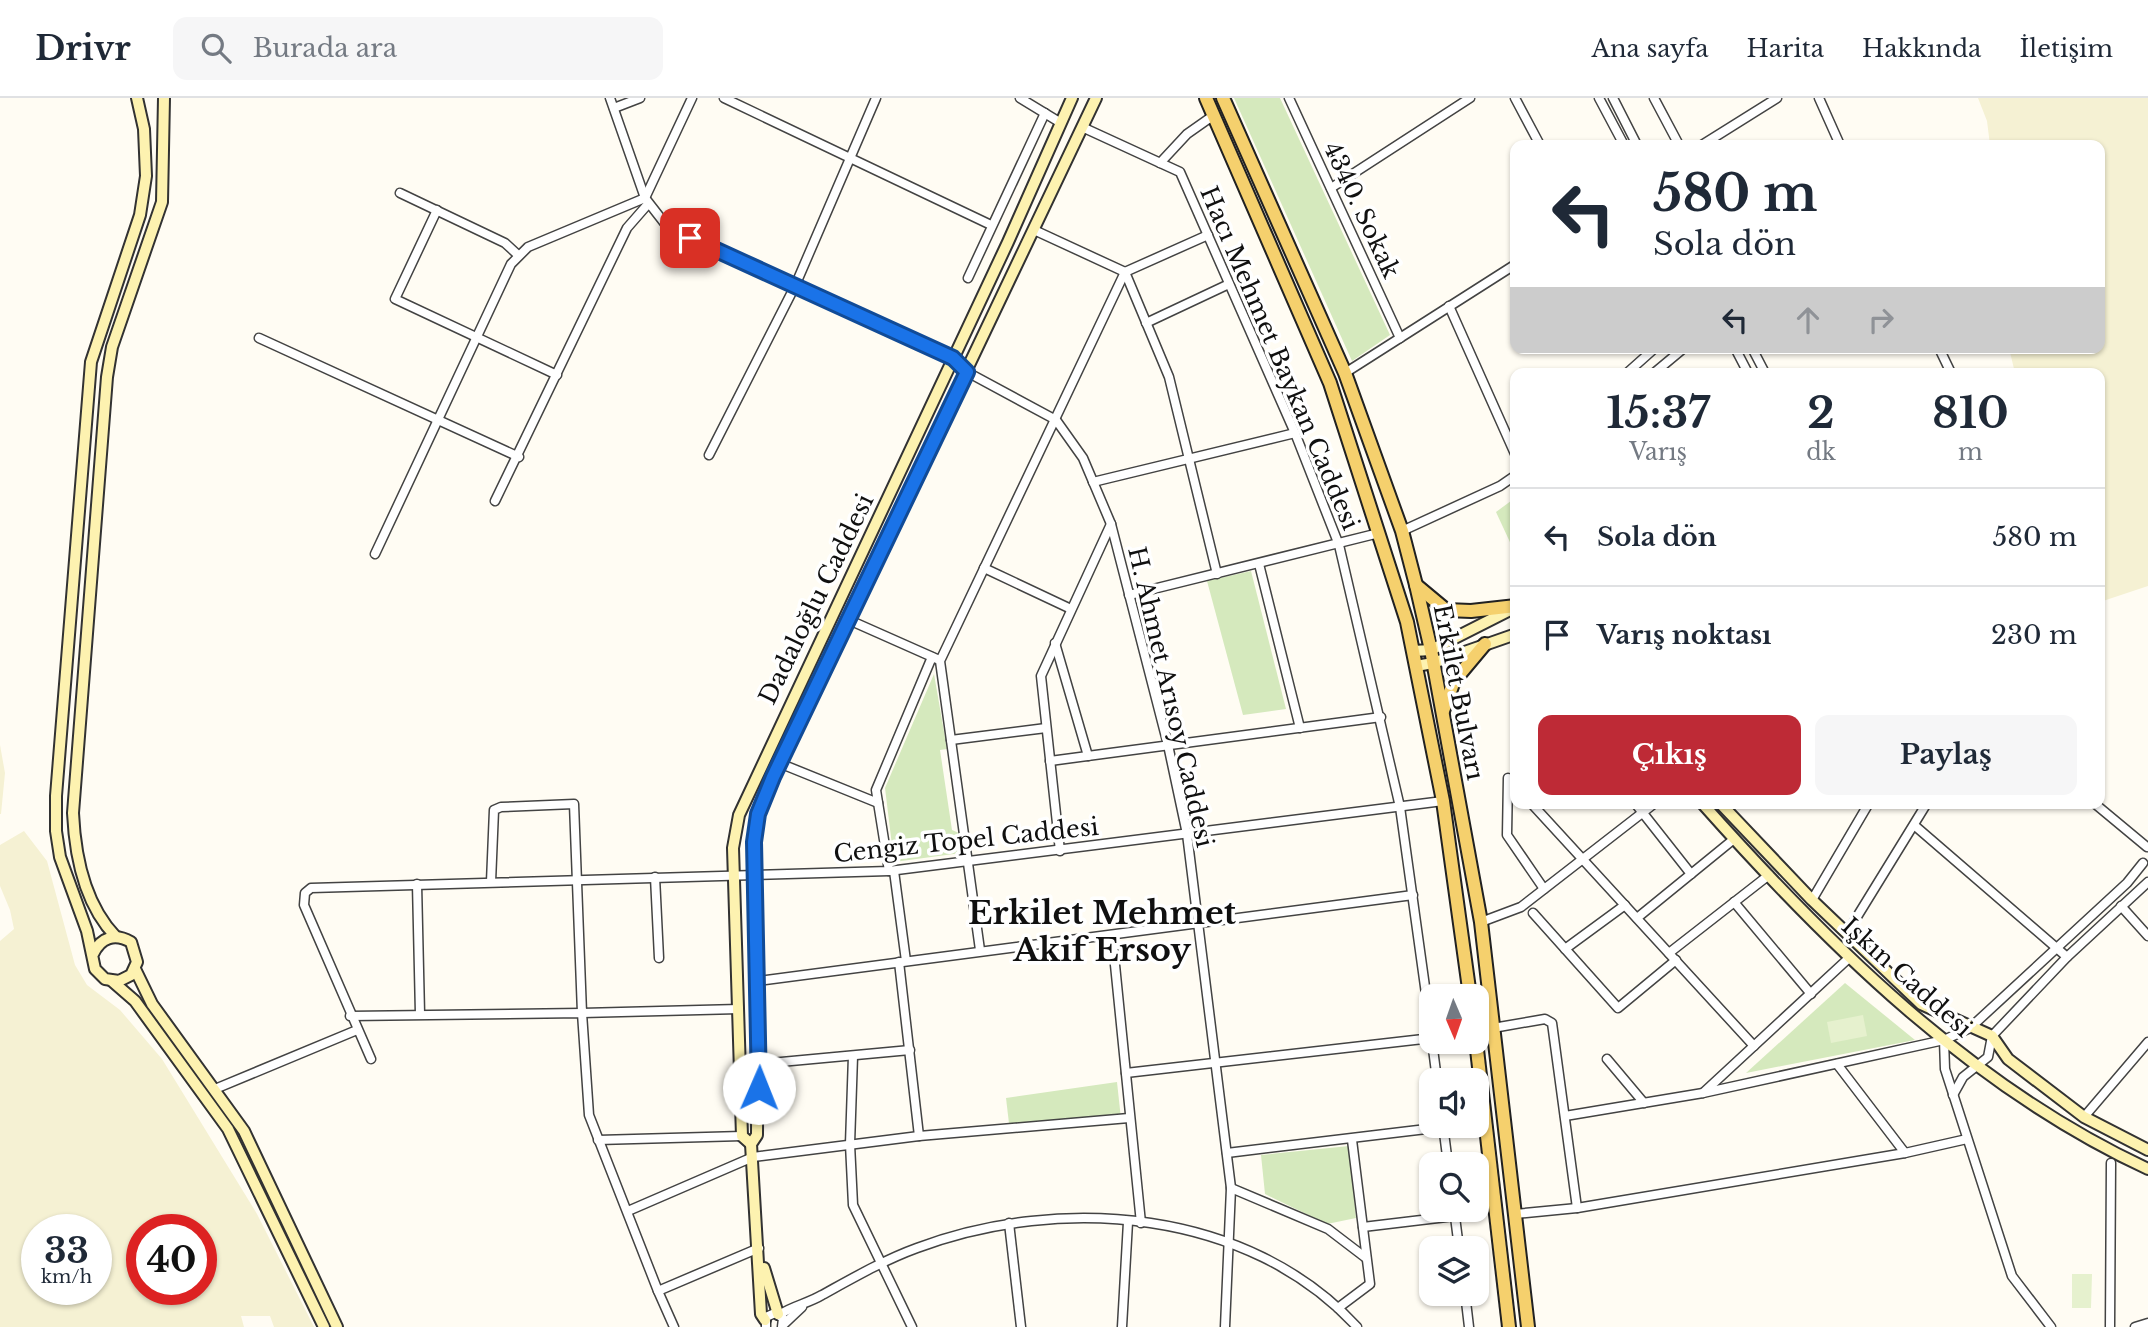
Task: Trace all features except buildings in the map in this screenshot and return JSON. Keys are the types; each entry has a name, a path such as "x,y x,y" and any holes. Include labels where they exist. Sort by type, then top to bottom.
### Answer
{"main road":[{"name":"Erkilet Bulvarı","path":"1206,98 1330,383 1379,533 1413,651 1443,801 1468,984"},
{"name":"Erkilet Bulvarı","path":"1223,98 1345,373 1402,530 1416,585 1443,711 1481,922 1528,1327"},
{"path":"1416,585 1446,610 1510,608"},
{"path":"1443,711 1454,681 1485,644"},
{"path":"1478,1054 1509,1327"}],"street":[{"path":"137,98 144,129 146,176 140,215 91,362 56,796 56,831 60,857 93,954 95,969 135,1001 228,1129 324,1327"},
{"path":"164,98 162,202 112,347 107,377 73,813 75,847 99,919 116,936 131,943 135,949 135,969 152,1003 244,1131 337,1327"},
{"path":"610,98 646,201 661,220 681,234 953,358"},
{"path":"614,108 640,98"},
{"path":"495,501 519,457 627,228 646,201 692,98"},
{"path":"724,98 991,225"},
{"path":"709,455 795,286 848,157 876,98"},
{"path":"1020,98 1061,123"},
{"name":"Dadaloğlu Caddesi","path":"764,1324 761,1314 760,1252 753,1157 747,1140 739,1009 734,838 743,802 953,358 1072,98"},
{"name":"Dadaloğlu Caddesi","path":"747,1140 757,1135 760,1065 754,877 754,842 758,814 779,764 1096,98"},
{"name":"4340. Sokak","path":"1289,98 1400,338"},
{"path":"1331,188 1470,98"},
{"path":"1515,98 1537,140"},
{"path":"1599,98 1621,140"},
{"path":"1613,98 1634,140"},
{"path":"1654,98 1676,140"},
{"path":"1710,140 1777,98"},
{"path":"1819,98 1838,140"},
{"path":"968,278 1045,113"},
{"path":"1160,163 1187,134 1214,115"},
{"name":"Hacı Mehmet Baykan Caddesi","path":"1082,127 1180,173 1295,433 1339,545 1381,717 1400,807 1425,984"},
{"path":"400,193 505,243 518,255"},
{"path":"375,554 476,337 518,255 534,244 646,201"},
{"path":"437,211 395,299 557,375"},
{"path":"1034,230 1125,272 1169,377 1217,574"},
{"path":"919,1136 892,871 876,790 936,659 984,568 1125,272 1208,235"},
{"path":"1345,373 1510,268"},
{"path":"1146,323 1229,284"},
{"path":"1450,306 1510,442"},
{"path":"258,338 519,457"},
{"path":"1633,368 1648,354"},
{"path":"1660,368 1677,354"},
{"name":"H. Ahmet Arısoy Caddesi","path":"953,358 967,372 1056,420 1083,458 1111,524 1168,745 1187,834 1231,1188 1231,1241 1225,1327"},
{"path":"1093,482 1295,433"},
{"path":"1402,530 1510,479"},
{"path":"1060,851 1041,676 1111,524"},
{"path":"1129,595 1379,533"},
{"path":"1259,564 1300,728"},
{"path":"984,568 1071,609"},
{"path":"1413,651 1431,650 1510,610"},
{"path":"849,620 936,659"},
{"path":"1416,666 1433,663 1510,636"},
{"path":"1055,643 1088,756"},
{"path":"936,659 970,863 980,950"},
{"path":"1050,761 1381,717"},
{"path":"951,740 1046,728"},
{"path":"779,764 878,803"},
{"path":"1510,790 1507,835 1544,889"},
{"name":"Cengiz Topel Caddesi","path":"370,1059 304,905 306,894 315,887 578,878 754,877 892,871 1443,801"},
{"path":"491,882 493,812 498,807 574,804 585,1093 598,1140 674,1327"},
{"path":"1536,809 1754,1046"},
{"path":"1640,809 1691,874"},
{"path":"1481,922 1521,906 1584,861 1648,809"},
{"name":"Işkın Caddesi","path":"1707,809 1850,957 1916,1019 2057,1121 2148,1169"},
{"name":"Işkın Caddesi","path":"1726,809 1812,900 1921,1004 1992,1036 2008,1059 2084,1116 2148,1150"},
{"path":"1812,900 1865,809"},
{"path":"1847,933 1923,809"},
{"path":"1565,1116 1703,1093 1838,1064 1944,1040 1970,1028 2146,867 2148,847 2101,809"},
{"path":"1914,825 2067,957"},
{"path":"1637,918 1734,839"},
{"path":"1533,914 1618,1008 1734,902 1769,875"},
{"path":"654,877 659,958"},
{"path":"1953,1095 1963,1077 1989,1057 1992,1036 2067,957 2148,882"},
{"path":"417,884 420,1014"},
{"path":"758,981 1413,895"},
{"path":"1734,902 1811,994"},
{"path":"1565,949 1625,905"},
{"path":"2121,905 2148,936"},
{"path":"1112,935 1141,1223"},
{"path":"93,954 102,941 116,936"},
{"path":"1703,1093 1850,957"},
{"path":"111,981 125,979 135,969"},
{"path":"350,1016 739,1009"},
{"path":"1493,1028 1545,1019 1552,1023 1577,1208"},
{"path":"215,1089 357,1030"},
{"path":"1126,1073 1419,1040"},
{"path":"1944,1040 1945,1069 2012,1276 2051,1327"},
{"path":"2084,1116 2148,1042"},
{"path":"760,1065 909,1050"},
{"path":"853,1055 850,1144 855,1212 912,1327"},
{"path":"1607,1059 1644,1104"},
{"path":"1838,1064 1905,1153"},
{"path":"628,1211 753,1157 919,1136 1129,1118"},
{"path":"1227,1153 1352,1140 1419,1130"},
{"path":"1515,1214 1577,1208 1905,1153 1967,1139"},
{"path":"598,1140 747,1140"},
{"path":"1338,1308 1370,1284 1352,1140"},
{"path":"2110,1327 2111,1163"},
{"path":"1231,1188 1328,1229 1366,1258"},
{"path":"1363,1227 1419,1218"},
{"path":"764,1324 771,1313 781,1322 802,1307 882,1263 936,1241 1009,1223 1061,1220 1141,1223 1196,1231 1231,1241 1298,1276 1357,1327"},
{"path":"1122,1327 1128,1222"},
{"path":"1009,1223 1021,1327"},
{"path":"658,1291 760,1252"},
{"name":"Dadaloğlu Caddesi","path":"760,1252 781,1322"},
{"path":"1467,1306 1469,1327"},
{"path":"2135,1327 2148,1323"}],"shaded area":[{"path":"1978,98 2148,98 2148,586 2105,600 2105,368 2014,368 2010,354 2105,354 2105,140 1989,140 1987,121"},
{"path":"0,745 5,773 1,814 0,814"},
{"path":"24,831 47,861 75,965 87,985 120,1010 162,1059 257,1214 314,1327 274,1327 270,1316 241,1316 244,1327 0,1327 0,941 14,929 0,886 0,845"}],"green space":[{"path":"1234,98 1280,98 1390,335 1352,361"},
{"path":"1510,502 1510,542 1496,512"},
{"path":"1251,571 1286,709 1243,715 1207,581"},
{"path":"934,674 947,749 940,750 952,830 959,833 961,853 894,862 885,788"},
{"path":"1845,983 1915,1040 1746,1073"},
{"path":"1863,1015 1867,1036 1831,1043 1827,1022"},
{"path":"1117,1082 1121,1119 1010,1132 1006,1098"},
{"path":"1349,1146 1356,1218 1327,1224 1265,1194 1261,1155"},
{"path":"2072,1274 2092,1274 2091,1308 2072,1308"}],"district":[{"name":"Erkilet Mehmet Akif Ersoy","path":"1102,932"}],"route":[{"path":"690,238 953,358 967,372 773,777 758,814 754,872 759,1088"}]}
